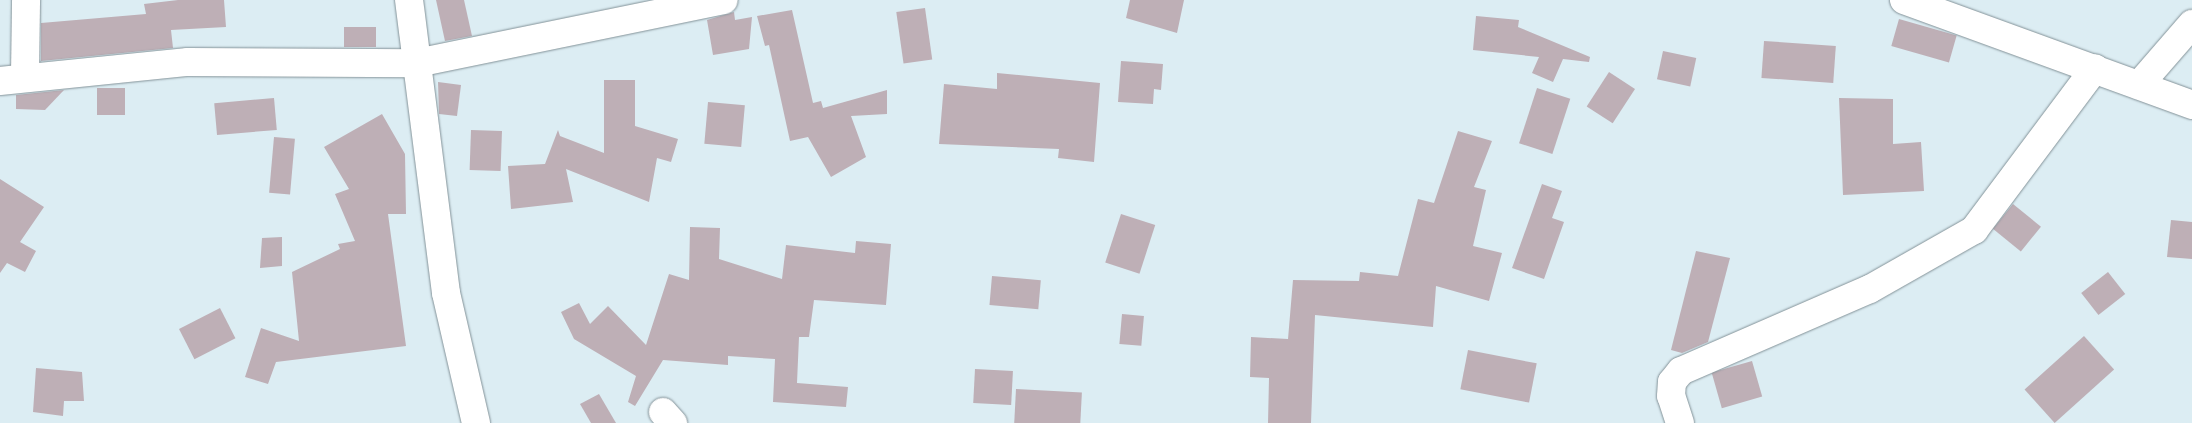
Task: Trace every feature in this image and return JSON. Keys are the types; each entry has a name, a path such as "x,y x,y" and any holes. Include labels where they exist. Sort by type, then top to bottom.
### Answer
{"street":[{"path":"26,0 12,78 188,62 417,63 724,0"},
{"path":"409,0 446,293 476,423"},
{"path":"1904,0 2095,68 2192,106"},
{"path":"2139,85 2192,24"},
{"path":"1680,423 1672,396 1672,382 1681,371 1870,289 1974,230 2095,68"}],"building":[{"path":"178,0 224,0 226,27 171,30 173,48 41,61 41,23 146,14 144,4"},
{"path":"436,0 464,0 472,36 445,41"},
{"path":"1130,0 1184,0 1177,33 1126,18"},
{"path":"925,8 932,59 904,64 896,12"},
{"path":"792,10 813,103 821,101 823,108 887,90 887,114 851,116 866,157 831,177 808,137 790,141 769,45 765,46 757,16"},
{"path":"734,12 735,20 752,17 749,49 713,55 707,20"},
{"path":"1476,16 1519,20 1518,27 1590,57 1589,62 1563,59 1553,82 1532,73 1539,57 1473,50"},
{"path":"1899,19 1957,36 1949,62 1891,46"},
{"path":"344,27 376,27 376,47 344,47"},
{"path":"1764,41 1836,46 1833,83 1761,78"},
{"path":"1663,51 1696,58 1690,86 1657,79"},
{"path":"1121,61 1163,64 1161,90 1154,89 1153,104 1118,102"},
{"path":"1609,72 1635,89 1613,123 1587,106"},
{"path":"997,73 1100,83 1094,162 1058,158 1059,149 939,144 944,84 997,89"},
{"path":"604,80 635,80 635,126 678,139 671,162 657,158 649,202 566,169 573,202 511,209 508,166 545,164 558,130 560,136 604,153"},
{"path":"438,82 461,85 457,116 439,114"},
{"path":"97,88 125,88 125,115 97,115"},
{"path":"1537,88 1570,99 1552,154 1519,143"},
{"path":"64,90 45,110 16,109 16,95"},
{"path":"274,98 277,130 217,135 214,103"},
{"path":"1839,98 1893,99 1893,144 1921,142 1924,191 1843,195"},
{"path":"708,102 745,105 741,147 704,144"},
{"path":"382,114 405,154 406,214 388,214 406,346 276,362 268,384 245,377 261,328 299,341 292,272 340,249 338,244 355,241 335,194 349,189 324,147"},
{"path":"471,130 502,131 501,171 470,170"},
{"path":"1458,131 1492,141 1474,187 1486,190 1473,246 1502,253 1489,301 1436,286 1433,327 1315,315 1311,423 1268,423 1269,378 1250,377 1251,337 1288,339 1293,280 1359,281 1360,272 1398,276 1418,199 1434,203"},
{"path":"274,137 295,139 290,195 269,193"},
{"path":"0,179 44,207 20,242 36,251 25,272 7,263 0,273"},
{"path":"1542,184 1562,191 1552,218 1564,222 1544,279 1512,268"},
{"path":"2013,204 2041,227 2021,252 1993,229"},
{"path":"1121,214 1155,225 1139,274 1105,263"},
{"path":"2171,220 2192,222 2192,259 2167,257"},
{"path":"690,227 720,228 719,259 782,279 786,245 855,253 856,241 891,244 886,305 814,300 809,337 799,337 797,383 848,387 846,407 773,402 775,359 728,356 728,365 663,360 635,406 628,402 636,376 574,339 561,312 579,303 590,324 608,306 646,345 669,274 689,280"},
{"path":"282,237 282,266 260,268 262,238"},
{"path":"1696,251 1730,258 1708,342 1682,353 1671,350"},
{"path":"2108,272 2125,294 2098,315 2081,293"},
{"path":"992,276 1041,280 1038,309 989,305"},
{"path":"220,308 235,338 194,359 179,329"},
{"path":"1122,314 1144,316 1141,346 1119,344"},
{"path":"2084,336 2114,369 2055,423 2025,390"},
{"path":"1468,350 1537,363 1529,403 1460,389"},
{"path":"1752,361 1762,397 1722,408 1712,373"},
{"path":"36,368 82,372 84,401 64,401 63,416 33,412"},
{"path":"975,369 1013,371 1011,405 973,403"},
{"path":"1016,389 1082,392 1080,423 1014,423"},
{"path":"599,394 616,423 591,423 580,404"}]}
